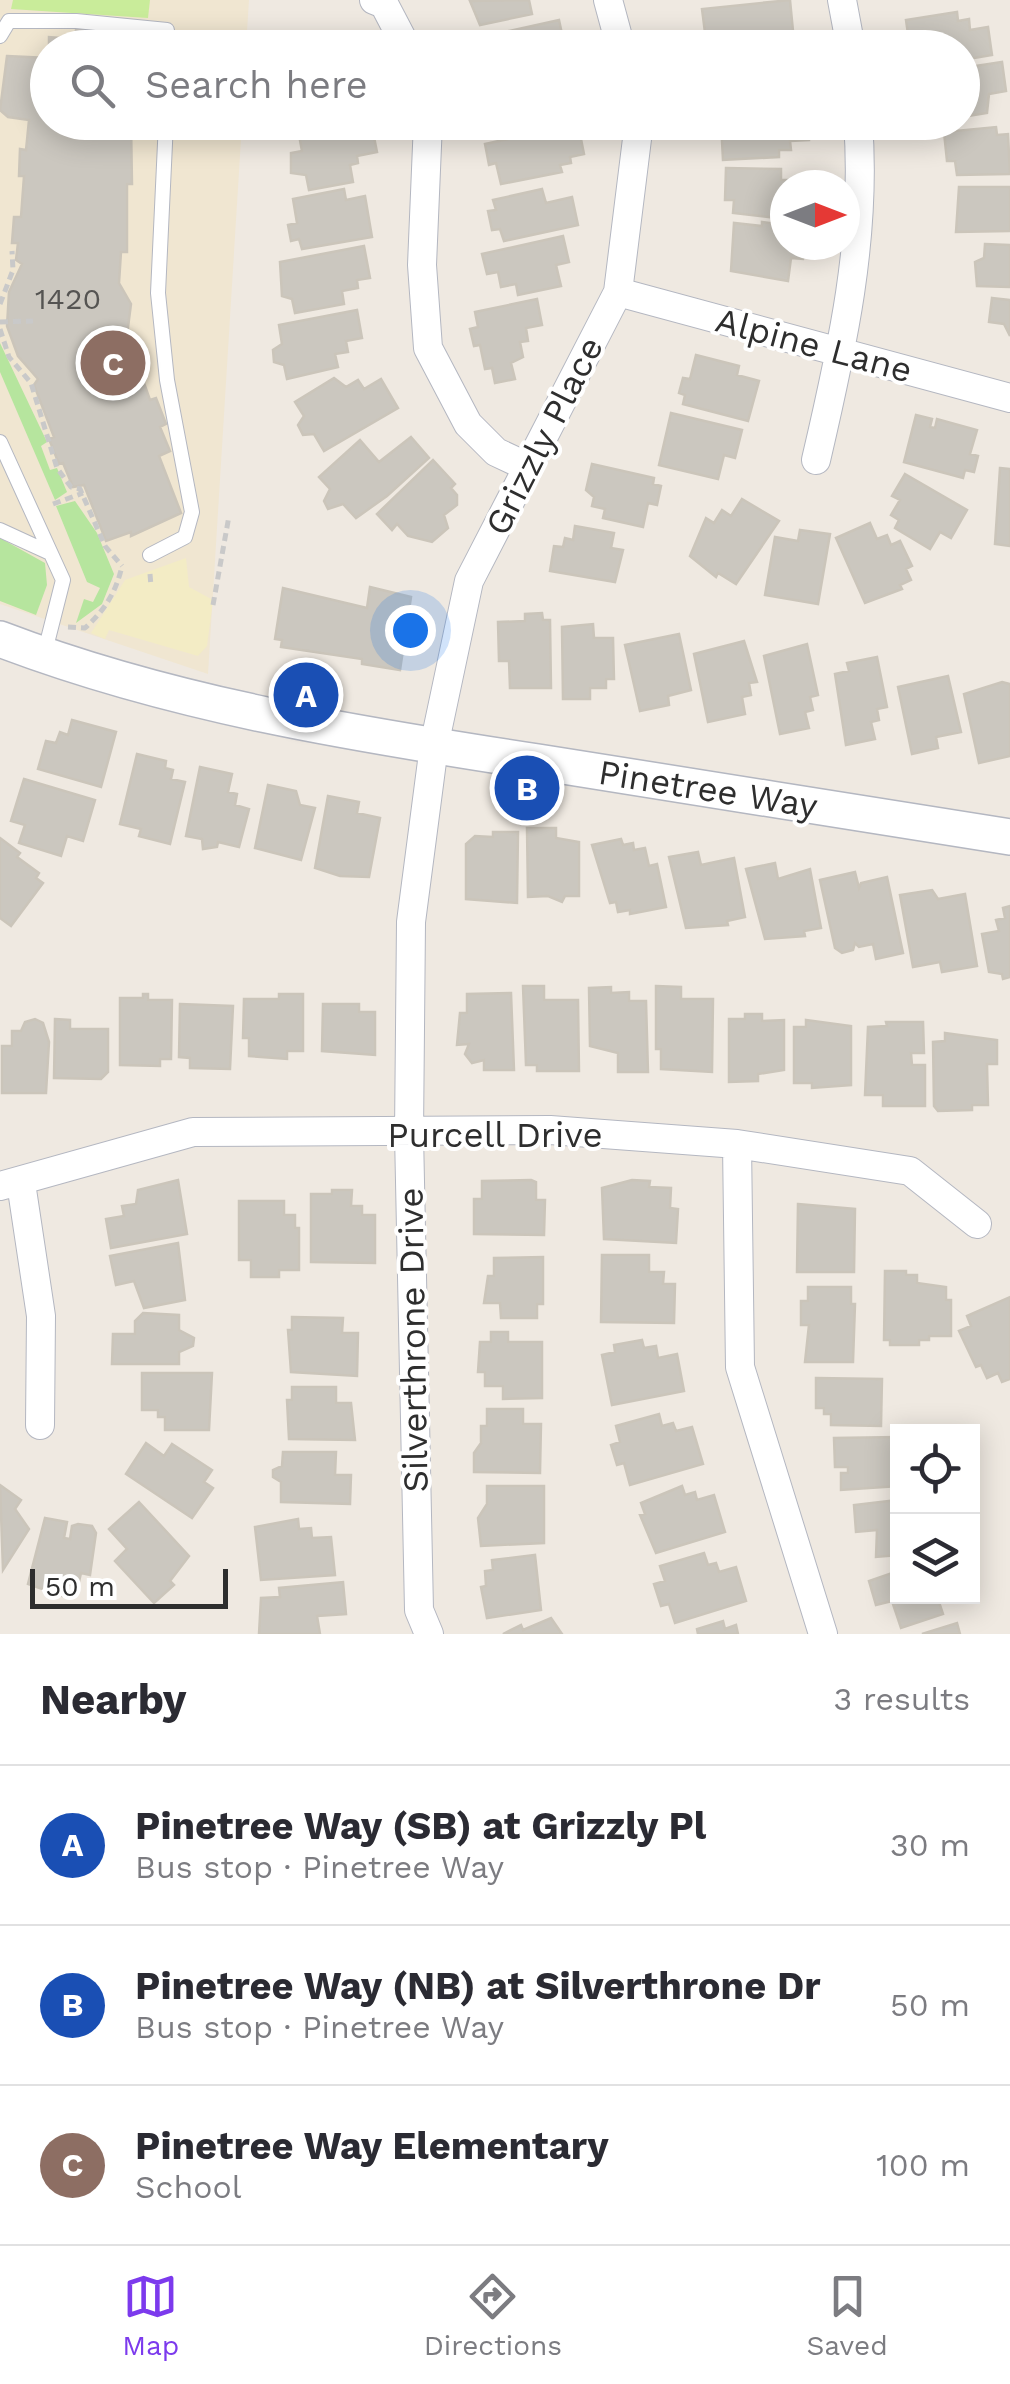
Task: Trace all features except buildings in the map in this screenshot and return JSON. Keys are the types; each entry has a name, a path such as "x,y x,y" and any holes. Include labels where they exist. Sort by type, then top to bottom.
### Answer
{"street":[{"path":"374,0 384,4 398,30"},
{"path":"608,0 616,30"},
{"path":"842,0 848,30"},
{"path":"427,140 422,264 428,348 468,424 496,452 528,467"},
{"name":"Grizzly Place","path":"434,746 469,581 618,292 637,140"},
{"path":"816,460 842,352 863,188 859,140"},
{"name":"Alpine Lane","path":"618,292 1010,398"},
{"name":"Pinetree Way","path":"0,638 52,641 199,702 434,746 1010,837"},
{"name":"Silverthrone Drive","path":"430,1634 419,1610 409,1134 411,922 434,746"},
{"name":"Purcell Drive","path":"10,1184 193,1132 409,1134 550,1130 737,1144 910,1171 977,1224"},
{"path":"737,1144 740,1367 823,1634"},
{"path":"10,1184 40,1316 40,1425"}],"lane":[{"path":"0,36 9,21 76,21 167,30"},
{"path":"150,555 185,537 192,512 167,380 158,294 165,140"},
{"path":"0,442 63,580 52,641"},
{"path":"0,530 50,553"}],"path":[{"path":"0,304 13,270 12,251"},
{"path":"33,321 0,326 9,357 31,382 57,468 71,487 82,493 104,546 122,566 117,588 99,615 85,628 52,641"},
{"path":"53,504 82,493"},
{"path":"212,605 229,516"},
{"path":"213,531 224,535"},
{"path":"150,572 151,586"}],"shaded area":[{"path":"0,0 249,0 247,30 30,30 30,140 241,140 208,674 0,604"}],"green space":[{"path":"13,0 150,0 148,18 11,9"},
{"path":"0,343 47,442 41,446 50,470 57,468 67,492 55,500 0,372"},
{"path":"75,501 97,533 114,574 102,604 76,623 84,599 93,602 100,588 87,582 56,506"},
{"path":"0,538 45,563 47,585 36,615 0,601"}],"sand":[{"path":"186,558 189,587 213,600 207,646 198,656 109,630 105,639 91,633 125,580"}],"place":[{"name":"Pinetree Way Elementary","path":"113,363"},
{"name":"Pinetree Way (SB) at Grizzly Pl","path":"306,695"},
{"name":"Pinetree Way (NB) at Silverthrone Dr","path":"527,788"}]}
